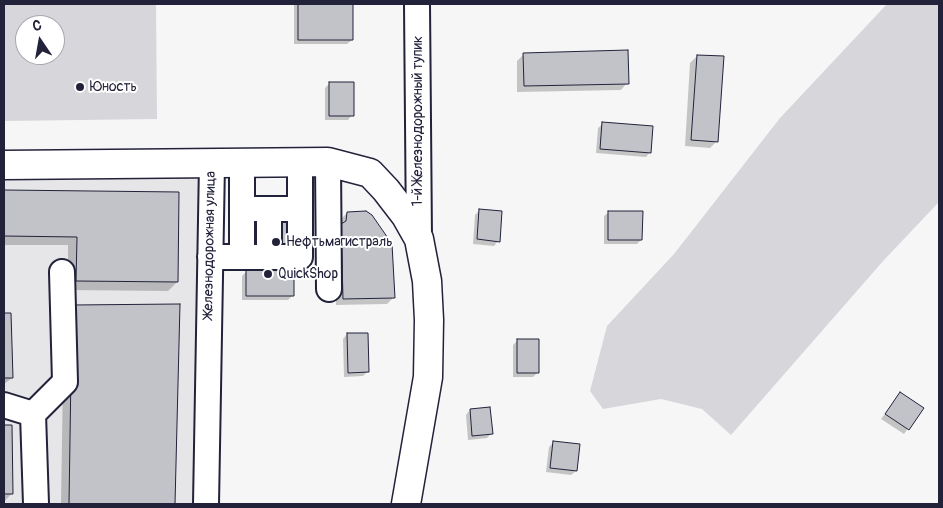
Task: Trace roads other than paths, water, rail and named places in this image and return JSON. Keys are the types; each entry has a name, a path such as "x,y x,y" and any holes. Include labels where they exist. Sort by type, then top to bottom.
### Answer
{"main road":[{"path":"212,163 328,162 370,173 406,216 419,239 427,281 429,320 428,377 406,504"},
{"name":"Железнодорожная улица","path":"4,165 212,163"}],"street":[{"name":"1-й Железнодорожный тупик","path":"417,4 419,239"},
{"path":"242,162 242,257"},
{"path":"210,257 300,257 300,162"},
{"path":"328,162 329,289"},
{"name":"Железнодорожная улица","path":"206,504 212,163"},
{"path":"242,209 300,209"},
{"path":"269,209 269,257"},
{"path":"36,504 33,414 66,382 62,272"},
{"path":"4,405 33,414"}],"place":[{"name":"Юность","path":"80,87"},
{"name":"Нефтьмагистраль","path":"276,242"},
{"name":"QuickShop","path":"268,274"}]}
